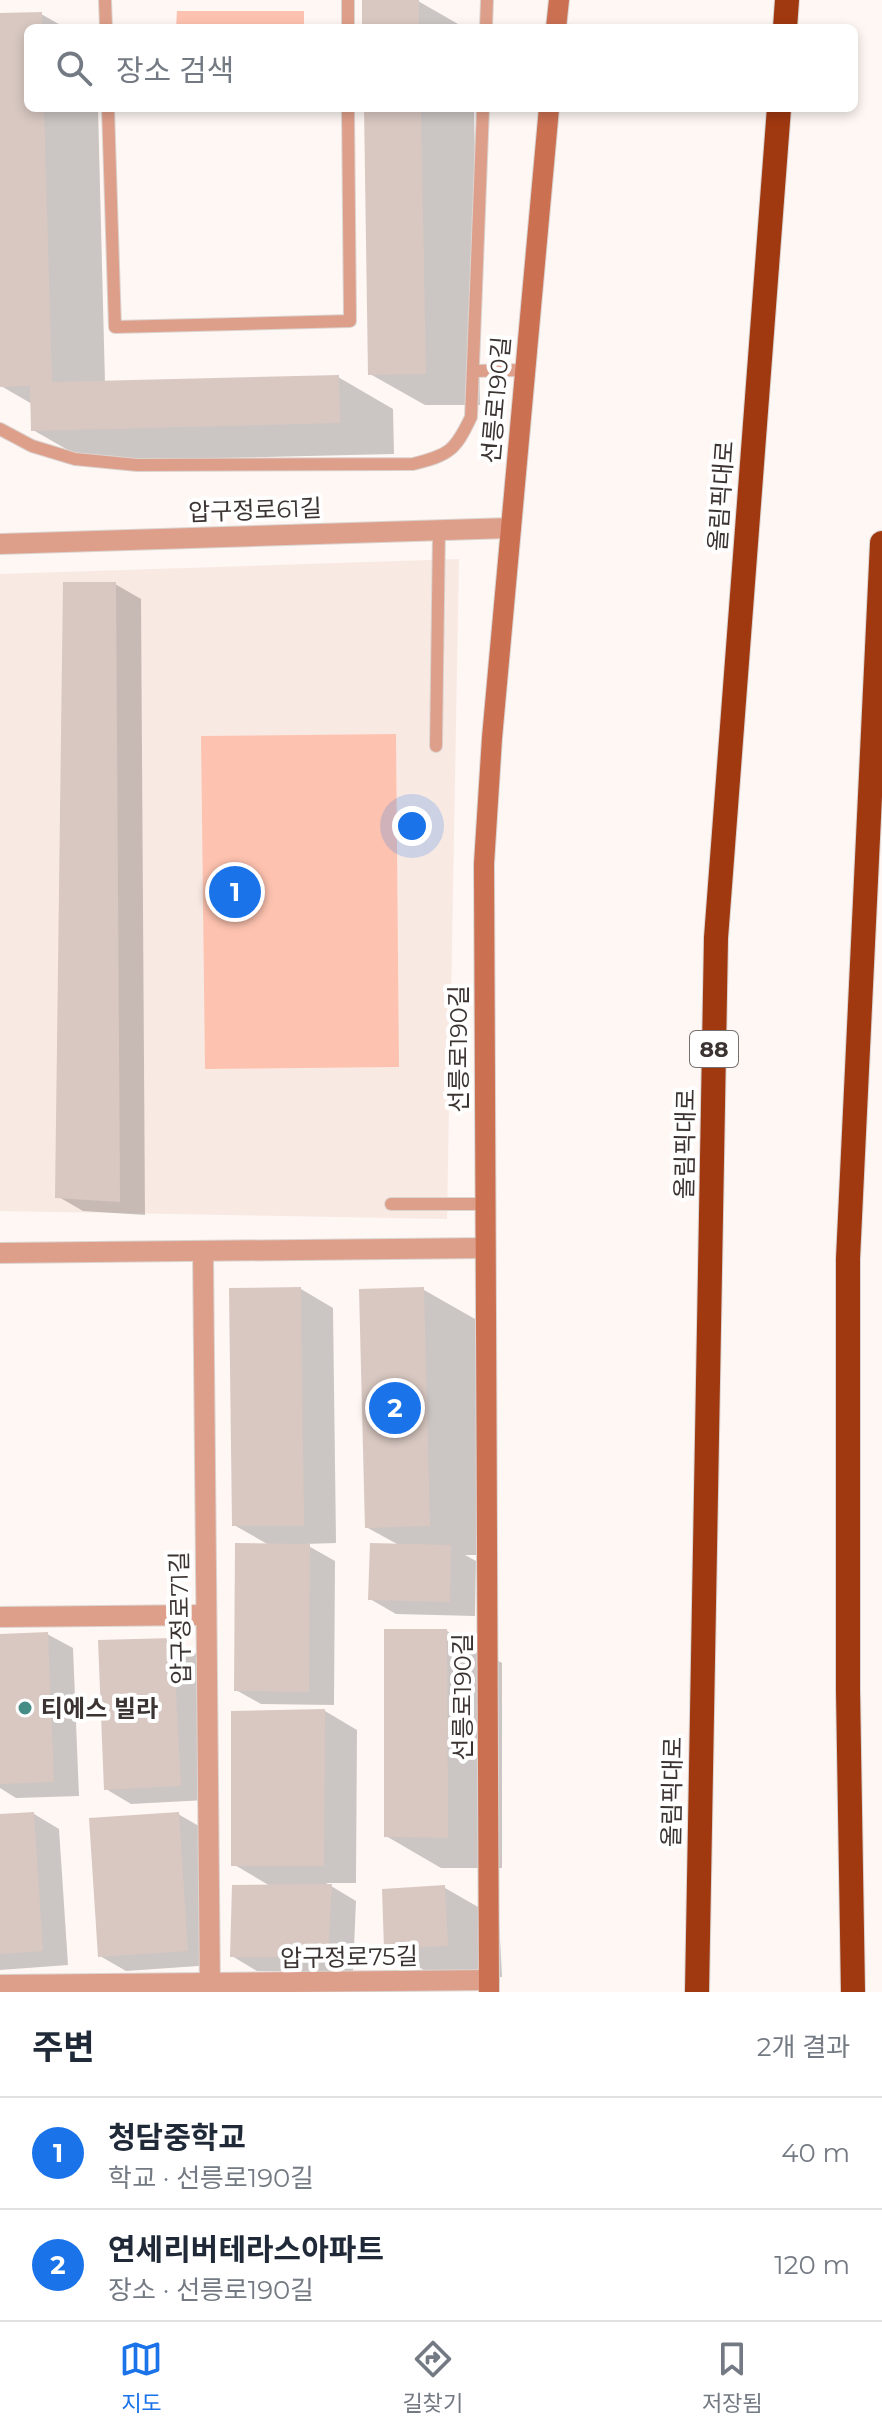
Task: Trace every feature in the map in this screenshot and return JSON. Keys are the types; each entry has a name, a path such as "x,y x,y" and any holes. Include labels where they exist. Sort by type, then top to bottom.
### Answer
{"highway":[{"path":"785,24 787,0"},
{"name":"올림픽대로","path":"697,1992 716,938 779,112"},
{"path":"853,1992 848,1690 848,1259 882,543"}],"street":[{"path":"556,24 559,0"},
{"name":"선릉로190길","path":"489,1986 484,864 492,738 549,112"},
{"name":"압구정로61길","path":"0,544 511,528"},
{"path":"0,1253 485,1248"},
{"name":"압구정로71길","path":"203,1252 210,1988"},
{"path":"0,1617 206,1615"},
{"name":"압구정로75길","path":"0,1985 210,1988 489,1986"}],"lane":[{"path":"105,0 106,24"},
{"path":"348,0 348,24"},
{"path":"486,24 487,0"},
{"path":"108,112 115,327 350,321 348,112"},
{"path":"0,429 32,446 75,459 137,465 413,464 441,457 460,441 471,417 483,112"},
{"path":"473,371 525,370"},
{"path":"436,746 439,530"},
{"path":"391,1204 484,1204"}],"shaded area":[{"path":"177,11 304,11 304,24 176,24"},
{"path":"459,559 447,1219 0,1211 0,574"},
{"path":"396,734 399,1067 205,1069 201,736"}],"building":[{"path":"362,0 419,0 419,24 362,24"},
{"path":"42,12 42,24 24,24 24,112 44,112 52,382 339,375 340,423 31,431 30,386 0,387 0,13"},
{"path":"364,112 421,112 426,374 368,375"},
{"path":"63,582 116,582 120,1202 55,1198"},
{"path":"301,1287 304,1526 232,1526 229,1288"},
{"path":"424,1287 430,1526 365,1528 359,1289"},
{"path":"235,1543 310,1544 309,1692 234,1691"},
{"path":"370,1543 451,1545 450,1602 368,1600"},
{"path":"384,1629 447,1629 448,1838 384,1837"},
{"name":"티에스 빌라","path":"48,1632 54,1782 0,1784 0,1634"},
{"path":"173,1638 181,1786 104,1790 98,1640"},
{"path":"325,1709 324,1866 231,1866 231,1711"},
{"path":"34,1812 43,1951 0,1954 0,1814"},
{"path":"179,1812 188,1951 98,1957 89,1818"},
{"path":"332,1884 328,1957 230,1957 232,1885"},
{"path":"445,1885 448,1946 384,1949 382,1889"}],"place":[{"name":"청담중학교","path":"235,892"},
{"name":"연세리버테라스아파트","path":"395,1408"},
{"name":"티에스 빌라","path":"25,1708"}]}
